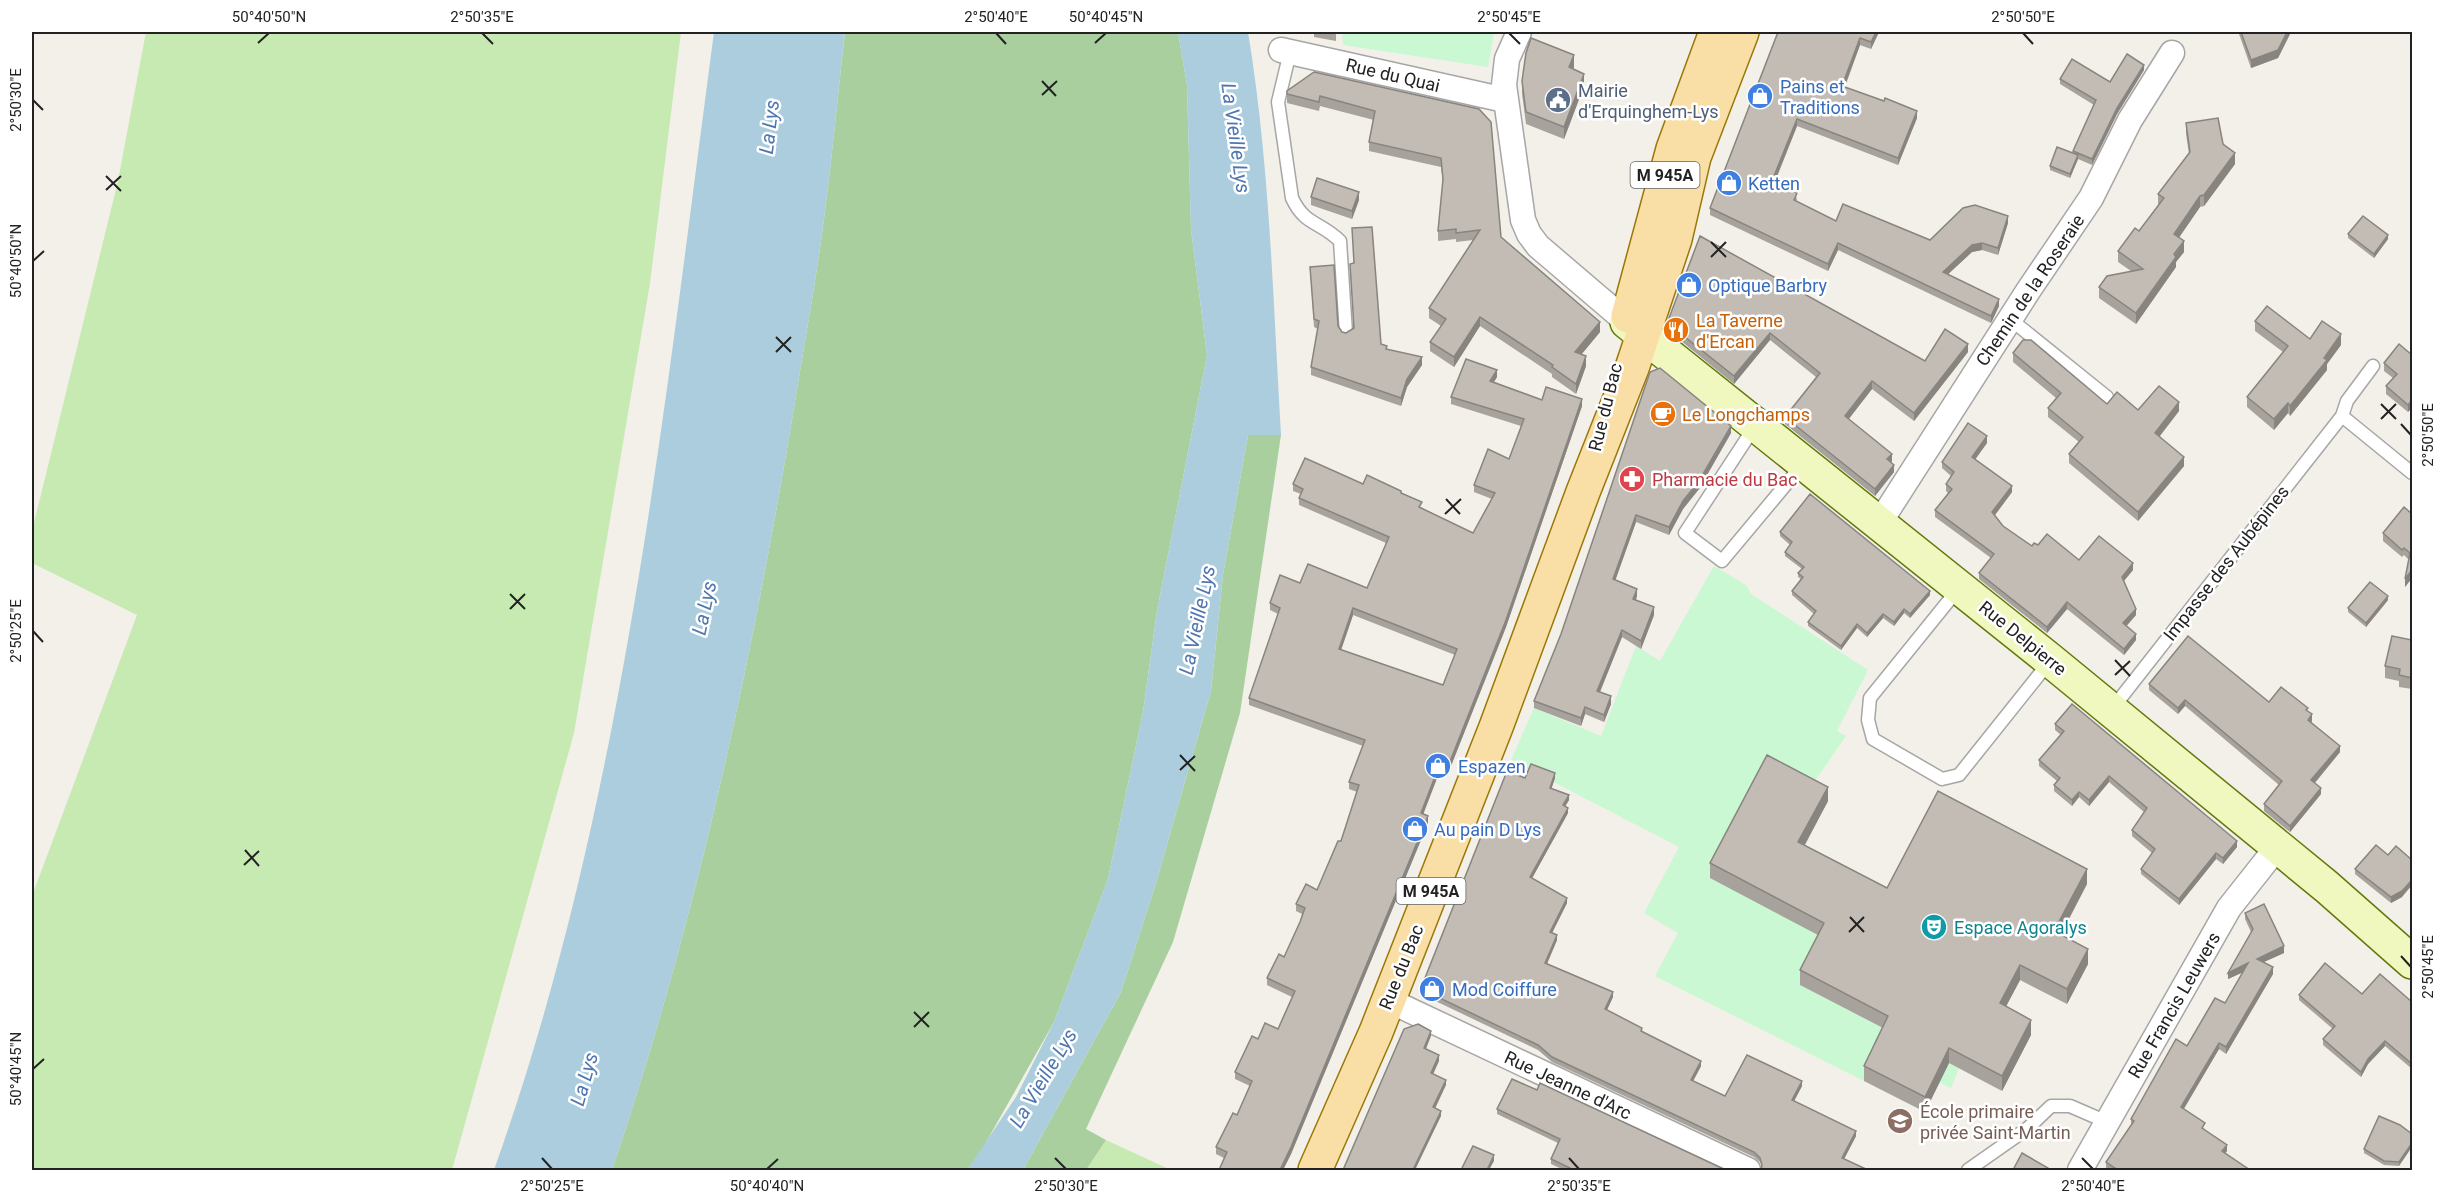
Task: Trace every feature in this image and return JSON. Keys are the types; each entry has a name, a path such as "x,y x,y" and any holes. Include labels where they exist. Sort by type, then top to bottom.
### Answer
{"main road":[{"name":"M 945A","path":"1635,329 1672,149 1716,32"},
{"name":"M 945A","path":"1635,329 1677,233 1694,157 1742,32"},
{"name":"Rue du Bac","path":"1315,1170 1363,1063 1496,727 1583,492 1635,329"}],"street":[{"path":"1519,32 1511,46 1504,72 1504,100 1520,209 1529,234 1548,256 1635,329"},
{"name":"Rue du Quai","path":"1286,51 1504,100"},
{"name":"Chemin de la Roseraie","path":"1880,522 2010,319 2091,198 2130,120 2172,53"},
{"name":"Rue Delpierre","path":"1635,329 1880,522 2050,660 2278,846 2412,962"},
{"name":"Rue Francis Leuwers","path":"2080,1170 2229,908 2278,846"},
{"name":"Rue Jeanne d'Arc","path":"1388,1000 1748,1170"}],"lane":[{"path":"1286,51 1278,102 1292,198 1299,212 1308,221 1330,232 1340,241 1346,333"},
{"path":"2010,319 2107,397"},
{"name":"Impasse des Aubépines","path":"2111,710 2342,416 2347,401 2373,366"},
{"path":"2342,416 2412,473"},
{"path":"1756,424 1685,533 1722,561 1804,463"},
{"path":"1960,587 1870,698 1868,720 1873,740 1942,779 1959,775 2050,660"},
{"path":"1968,1170 2028,1128 2051,1106 2070,1106 2107,1122"}],"green space":[{"path":"146,32 681,32 650,283 574,733 452,1170 32,1170 32,896 137,615 32,563 32,531 118,181"},
{"path":"845,32 1178,32 1187,85 1191,229 1207,355 1157,611 1143,712 1108,879 1054,1022 980,1153 967,1170 612,1170 669,985 718,796 739,701 776,510 815,284"},
{"path":"1342,32 1494,32 1488,67 1343,45"},
{"path":"1248,435 1281,435 1240,713 1173,942 1086,1129 1106,1140 1086,1170 1023,1170 1121,992 1156,883 1211,691 1223,575"},
{"path":"1714,566 1746,585 1751,594 1868,670 1837,731 1846,736 1808,791 1767,770 1824,938 1800,985 1959,1068 1951,1088 1878,1052 1864,1081 1655,976 1678,933 1644,913 1679,847 1511,760 1534,708 1601,736 1636,646 1660,661"},
{"path":"1106,1140 1171,1170 1086,1170"}],"water":[{"name":"La Lys","path":"714,32 845,32 818,263 758,606 718,796 694,891 642,1078 612,1170 494,1170 539,1032 576,892 607,750 634,607 656,464"},
{"name":"La Vieille Lys","path":"1178,32 1248,32 1266,183 1281,435 1248,435 1223,575 1211,691 1156,883 1121,992 1023,1170 967,1170 1016,1097 1054,1022 1108,879 1143,712 1157,611 1207,355 1191,229 1187,85"}],"building":[{"path":"1778,32 1876,32 1871,42 1860,38 1842,86 1884,101 1885,98 1917,111 1898,158 1797,119 1774,176 1795,186 1793,191 1797,193 1794,200 1836,221 1843,204 1930,240 1963,208 1975,205 2008,216 1998,248 1982,243 1972,245 1943,272 1999,299 1991,316 1838,243 1828,264 1710,208"},
{"path":"2241,32 2287,32 2278,50 2251,60"},
{"path":"1531,38 1574,55 1569,67 1584,74 1564,127 1526,112 1522,81 1526,53"},
{"path":"2127,54 2144,65 2117,108 2092,159 2073,151 2096,100 2060,79 2072,59 2110,82"},
{"path":"1314,72 1479,109 1491,122 1501,237 1600,322 1575,352 1586,356 1576,384 1552,367 1553,365 1480,317 1454,357 1430,342 1446,319 1429,308 1480,230 1456,233 1456,229 1438,231 1443,179 1441,158 1369,142 1375,111 1320,96 1319,102 1287,94 1287,91"},
{"path":"2218,118 2223,144 2235,153 2204,195 2200,196 2174,234 2184,241 2174,254 2176,257 2136,313 2099,287 2107,276 2143,269 2118,251 2135,228 2139,231 2164,198 2158,194 2190,152 2186,123"},
{"path":"2057,147 2078,155 2070,174 2050,166"},
{"path":"1317,178 1359,192 1352,211 1311,197"},
{"path":"2363,216 2388,235 2374,254 2348,234"},
{"path":"1372,227 1381,344 1387,346 1386,349 1422,357 1407,379 1401,398 1311,367 1319,321 1314,319 1310,267 1334,265 1338,326 1342,332 1346,333 1354,328 1350,264 1354,263 1352,228"},
{"path":"1700,236 1925,361 1945,329 1968,344 1914,413 1872,381 1845,416 1892,454 1887,459 1894,465 1875,489 1785,417 1820,373 1770,333 1734,376 1670,325 1669,318"},
{"path":"2267,306 2310,339 2322,321 2341,334 2324,358 2327,360 2290,406 2288,403 2274,419 2247,397 2288,346 2255,321"},
{"path":"2023,340 2031,340 2107,404 2117,392 2138,410 2159,386 2179,402 2155,433 2184,457 2138,512 2069,454 2083,437 2048,408 2061,393 2013,353"},
{"path":"2399,344 2412,355 2412,400 2408,405 2386,386 2397,374 2384,363"},
{"path":"1466,359 1497,370 1490,381 1542,400 1546,387 1582,399 1506,620 1447,769 1439,766 1421,813 1428,816 1291,1147 1280,1170 1219,1170 1227,1152 1216,1147 1233,1113 1237,1115 1252,1081 1235,1072 1252,1036 1258,1039 1265,1023 1278,1029 1295,991 1267,978 1279,954 1284,957 1300,922 1305,908 1296,904 1306,884 1317,890 1338,841 1341,841 1359,785 1349,782 1365,740 1249,698 1280,608 1270,603 1280,575 1300,583 1308,564 1367,588 1389,537 1299,498 1303,489 1293,484 1305,458 1363,484 1367,475 1422,502 1419,507 1473,533 1495,493 1474,485 1488,449 1509,459 1524,419 1451,397","holes":["1353,608 1457,649 1443,685 1339,649"]},
{"path":"1660,368 1731,426 1669,527 1636,515 1613,579 1637,589 1633,599 1654,607 1641,641 1622,630 1597,691 1611,696 1604,715 1585,707 1581,718 1534,701 1561,634 1650,372"},
{"path":"1968,423 1987,436 1972,457 2012,486 1992,512 2003,526 2032,546 2034,543 2038,545 2047,534 2079,560 2099,536 2133,563 2122,577 2136,609 2123,623 2136,634 2124,649 2067,602 2047,627 1979,573 1994,554 1935,510 1952,489 1946,484 1954,472 1942,462"},
{"path":"1810,494 1930,591 1910,614 1904,609 1894,622 1883,614 1867,633 1857,624 1841,646 1808,622 1816,611 1792,591 1803,577 1798,573 1804,567 1785,552 1792,542 1780,532"},
{"path":"2404,507 2412,514 2412,570 2405,579 2410,553 2404,548 2402,550 2383,533"},
{"path":"2370,582 2388,596 2366,623 2348,608"},
{"path":"2188,636 2269,702 2281,687 2308,708 2306,710 2312,714 2308,720 2340,746 2311,780 2321,788 2290,826 2264,804 2282,781 2185,700 2178,708 2149,684"},
{"path":"2392,636 2412,640 2412,678 2399,675 2400,669 2385,666"},
{"path":"2072,704 2237,841 2223,858 2216,853 2179,899 2141,869 2155,849 2132,830 2147,808 2109,776 2089,800 2079,792 2072,800 2054,785 2060,778 2039,760 2064,731 2055,724"},
{"name":"Espace Agoralys","path":"1767,755 1828,787 1798,842 1887,888 1938,791 2087,869 2054,931 2088,949 2067,989 2020,965 2000,1003 2031,1020 2002,1076 1949,1048 1925,1097 1864,1066 1888,1016 1800,970 1824,923 1710,863"},
{"path":"1531,764 1555,773 1550,788 1569,795 1563,805 1568,808 1530,877 1567,898 1550,932 1557,935 1545,963 1613,992 1605,1009 1642,1028 1641,1031 1701,1061 1691,1080 1725,1096 1747,1055 1802,1081 1792,1100 1856,1131 1842,1158 1868,1170 1761,1170 1760,1158 1754,1152 1552,1057 1538,1045 1427,992 1423,983 1507,771 1525,778"},
{"path":"2376,845 2388,855 2396,846 2412,860 2412,880 2402,891 2391,897 2355,869"},
{"path":"2264,904 2284,946 2257,959 2273,967 2226,1047 2219,1043 2181,1107 2205,1123 2202,1128 2227,1145 2222,1151 2250,1170 2118,1170 2106,1162 2134,1121 2131,1119 2176,1039 2187,1046 2215,998 2225,1003 2248,963 2228,973 2253,929 2245,913"},
{"path":"2325,963 2362,994 2380,974 2412,1002 2412,1064 2385,1041 2368,1059 2361,1072 2323,1039 2335,1026 2299,995"},
{"path":"1418,1024 1431,1031 1424,1048 1439,1055 1431,1073 1446,1080 1433,1107 1441,1111 1413,1170 1343,1170 1404,1029"},
{"path":"1512,1079 1537,1090 1540,1083 1726,1170 1574,1170 1551,1159 1560,1139 1497,1109"},
{"path":"2379,1116 2400,1125 2412,1134 2412,1143 2399,1162 2384,1161 2364,1149"},
{"path":"1473,1146 1494,1155 1487,1170 1461,1170"},
{"path":"2022,1153 2048,1168 2047,1170 2013,1170"}],"place":[{"name":"Pains et Traditions","path":"1760,96"},
{"name":"Mairie d'Erquinghem-Lys","path":"1558,100"},
{"name":"Ketten","path":"1729,183"},
{"name":"Optique Barbry","path":"1689,285"},
{"name":"La Taverne d'Ercan","path":"1676,330"},
{"name":"Le Longchamps","path":"1663,414"},
{"name":"Pharmacie du Bac","path":"1632,479"},
{"name":"Espazen","path":"1438,766"},
{"name":"Au pain D Lys","path":"1415,829"},
{"name":"Espace Agoralys","path":"1934,927"},
{"name":"Mod Coiffure","path":"1432,989"},
{"name":"École primaire privée Saint-Martin","path":"1900,1121"}]}
